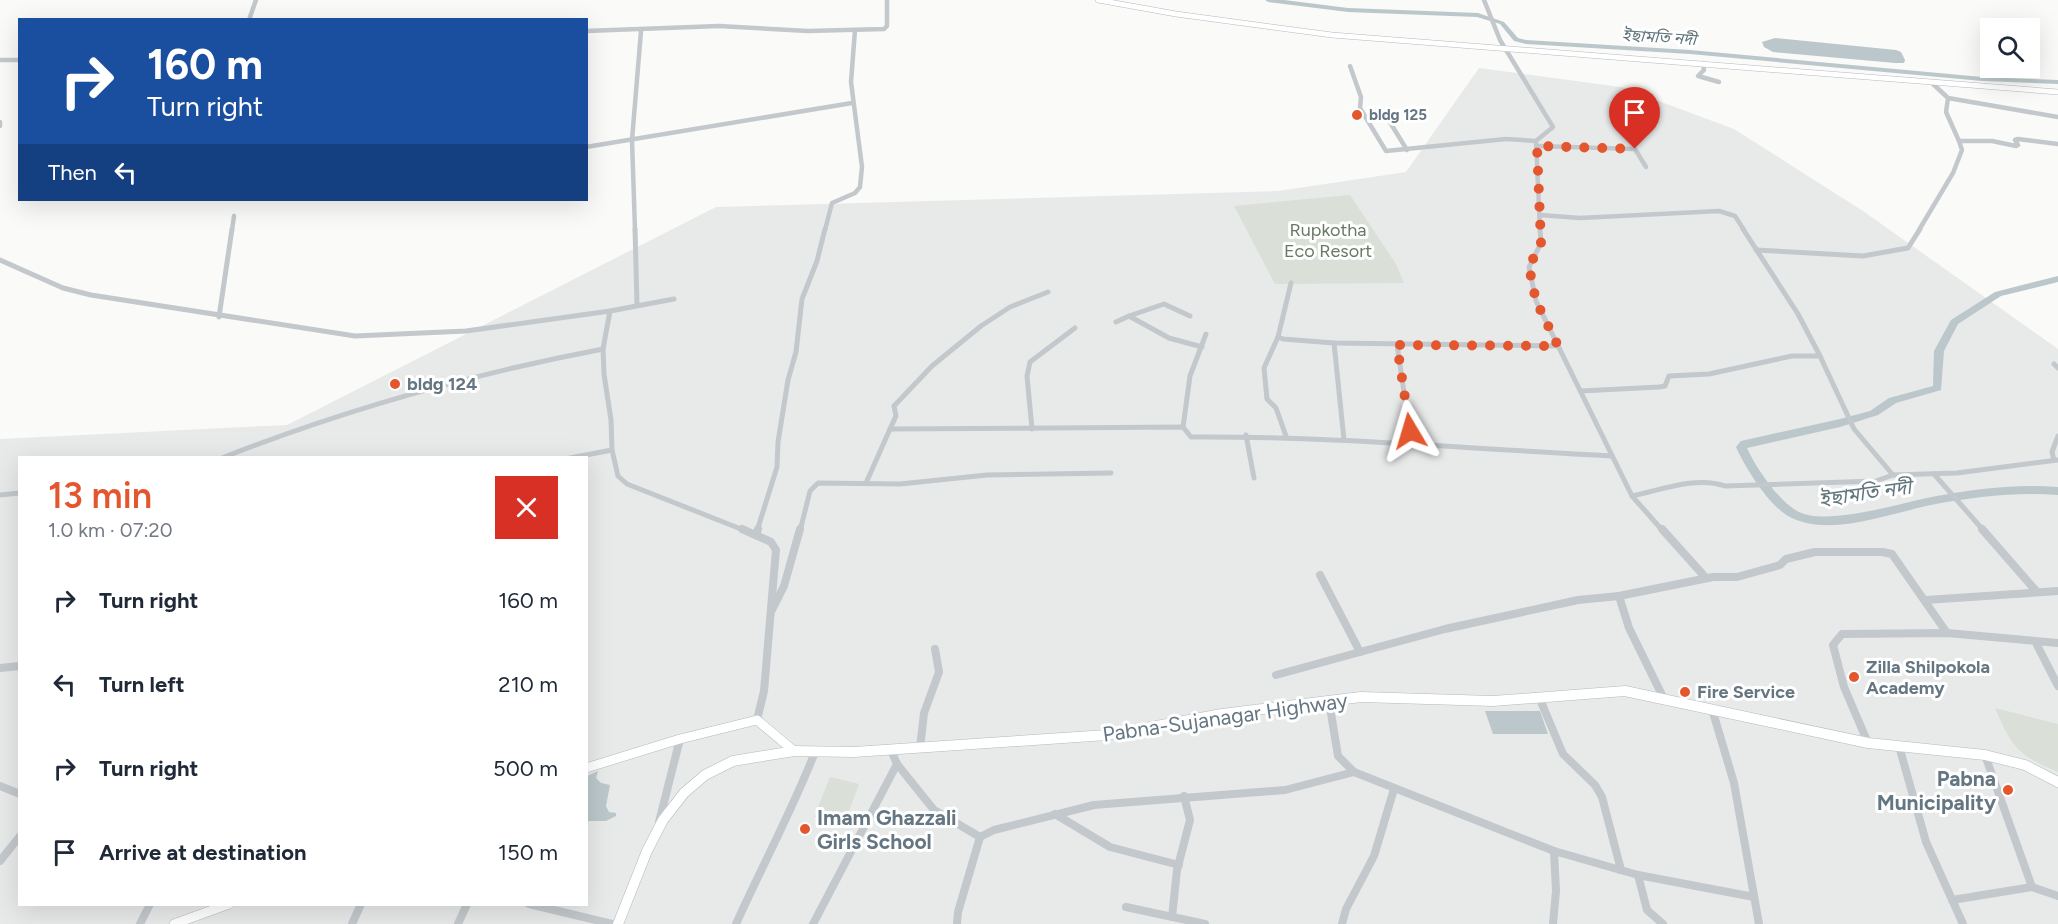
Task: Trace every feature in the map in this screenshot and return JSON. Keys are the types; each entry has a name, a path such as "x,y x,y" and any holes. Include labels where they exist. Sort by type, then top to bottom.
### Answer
{"highway":[{"name":"Pabna-Sujanagar Highway","path":"618,924 655,835 663,820 684,793 705,775 734,761 794,751 891,750 1107,735 1222,714 1361,697 1493,701 1625,691 1868,743 1985,755 2025,765 2058,782"}],"main road":[{"path":"1098,0 1166,13 1357,38 2058,92"},
{"path":"588,767 680,739 757,720 794,751"},
{"path":"174,924 224,906"}],"street":[{"path":"250,18 256,0"},
{"path":"588,31 641,31 709,26 855,30 886,28 887,0"},
{"path":"1484,0 1506,51 1552,127 1537,143 1541,243 1529,267 1536,301 1632,496 1706,578"},
{"path":"756,535 777,467 778,442 788,380 796,352 802,299 817,261 833,201 855,193 860,187 862,167 852,103 855,30"},
{"path":"637,304 632,140 641,31"},
{"path":"0,60 18,60"},
{"path":"1703,63 1704,70 1698,76 1719,82"},
{"path":"1350,66 1361,97 1360,108 1388,152 1506,139 1635,149 1646,167"},
{"path":"1932,83 1948,98 2058,117"},
{"path":"1756,250 1863,256 1908,248 1953,174 1962,150 1946,112 1948,98"},
{"path":"588,147 816,107 852,103"},
{"path":"1383,111 1407,150"},
{"path":"1959,141 1992,141 2016,146 2018,145 2015,140 2018,139 2058,144"},
{"path":"1540,215 1580,218 1723,212 1738,219 1798,314 1854,429 1893,475"},
{"path":"219,317 234,216"},
{"path":"0,260 63,288 91,296 339,335 466,332 610,311 637,304 674,299"},
{"path":"1286,436 1276,408 1267,399 1264,368 1278,337 1291,283"},
{"path":"866,483 896,416 894,406 901,397 951,350 1010,308 1048,292"},
{"path":"1116,322 1164,304 1190,316"},
{"path":"610,311 603,349 612,450 618,476 627,484 771,542 776,550 764,691 757,720"},
{"path":"1129,316 1169,338 1202,347"},
{"path":"1032,429 1027,376 1030,362 1075,328"},
{"path":"1206,334 1190,376 1183,427 1191,437 1286,436 1412,446 1612,456"},
{"path":"1278,337 1334,343 1558,346"},
{"path":"1334,343 1344,440"},
{"path":"1397,345 1412,446"},
{"path":"227,456 375,401 471,376 603,349"},
{"path":"1581,391 1659,387 1665,386 1669,376 1709,374 1792,356 1820,357"},
{"path":"891,429 1183,427"},
{"path":"1246,435 1254,478"},
{"path":"1632,496 1705,483 1720,483 1725,486 1760,483 1784,485 1876,481 1893,475 1986,470 2056,460 2052,452 2058,436"},
{"path":"580,456 612,450"},
{"path":"772,610 780,600 810,491 818,483 900,484 987,475 1111,473"},
{"path":"1934,474 2037,592"},
{"path":"0,495 18,493"},
{"path":"1276,675 1445,629 1578,600 1619,596 1706,578 1737,577 1780,565 1786,559 1815,552 1892,554 1947,633"},
{"path":"1320,575 1360,652"},
{"path":"1926,600 2058,591"},
{"path":"1619,596 1629,628 1663,698"},
{"path":"1868,743 1844,687 1833,645 1842,634 1947,633 2058,643"},
{"path":"2035,641 2058,686"},
{"path":"920,748 924,713 939,672 935,648"},
{"path":"0,668 18,666"},
{"path":"1539,697 1563,754 1595,785 1602,797 1621,870"},
{"path":"1329,701 1338,756 1354,772 1554,851 1638,875 1754,897"},
{"path":"1712,709 1734,783 1759,924"},
{"path":"655,835 680,739"},
{"path":"1899,746 1926,842 1963,924"},
{"path":"891,750 897,764 934,810 980,837"},
{"path":"736,924 767,855 794,807 815,752"},
{"path":"1985,755 2032,887"},
{"path":"813,924 897,764"},
{"path":"957,924 958,912 980,837 994,830 1094,805 1184,796 1285,790 1354,772"},
{"path":"0,786 18,793"},
{"path":"1341,924 1346,909 1374,856 1394,789"},
{"path":"1172,917 1179,865 1190,820 1184,796"},
{"path":"1055,814 1110,847 1179,865"},
{"path":"0,861 18,838"},
{"path":"1553,924 1556,891 1554,851"},
{"path":"1638,875 1645,910 1649,916 1663,924"},
{"path":"1952,900 2032,887 2058,896"},
{"path":"140,924 149,906"},
{"path":"352,924 360,906"},
{"path":"458,924 466,906"},
{"path":"537,906 612,924"},
{"path":"1126,907 1205,924"}],"shaded area":[{"path":"1775,38 1896,50 1901,52 1905,60 1904,63 1895,63 1773,52 1764,47 1762,42"},
{"path":"1479,68 1621,87 1734,129 1863,211 2058,349 2058,924 0,924 0,439 287,425 716,207 1278,191 1406,172"},
{"path":"1485,711 1540,711 1548,734 1493,734"},
{"path":"598,771 596,778 601,783 610,785 606,806 609,812 616,813 616,816 606,821 588,821 588,776"}],"green space":[{"name":"Rupkotha Eco Resort","path":"1350,195 1396,264 1404,283 1275,284 1234,206"},
{"path":"1995,708 2058,724 2058,772 2018,749 2006,732"},
{"path":"830,777 859,784 844,824 814,817"}],"waterway":[{"name":"ইছামতি নদী","path":"1268,0 1348,10 1478,15 1502,23 1516,40 1526,42 1690,52 1982,79 2058,82"},
{"name":"ইছামতি নদী","path":"2058,279 1998,294 1954,322 1939,351 1938,388 1893,400 1874,413 1745,444 1741,447 1756,474 1780,503 1795,515 1808,519 1842,519 1930,501 1994,492 2026,489 2058,491"}],"place":[{"name":"bldg 125","path":"1357,115"},
{"name":"bldg 124","path":"395,384"},
{"name":"Zilla Shilpokola Academy","path":"1854,677"},
{"name":"Fire Service","path":"1685,692"},
{"name":"Pabna Municipality","path":"2008,790"},
{"name":"Imam Ghazzali Girls School","path":"805,829"}],"route":[{"path":"1410,431 1397,345 1558,346 1536,301 1529,267 1541,243 1537,146 1635,149"}]}
